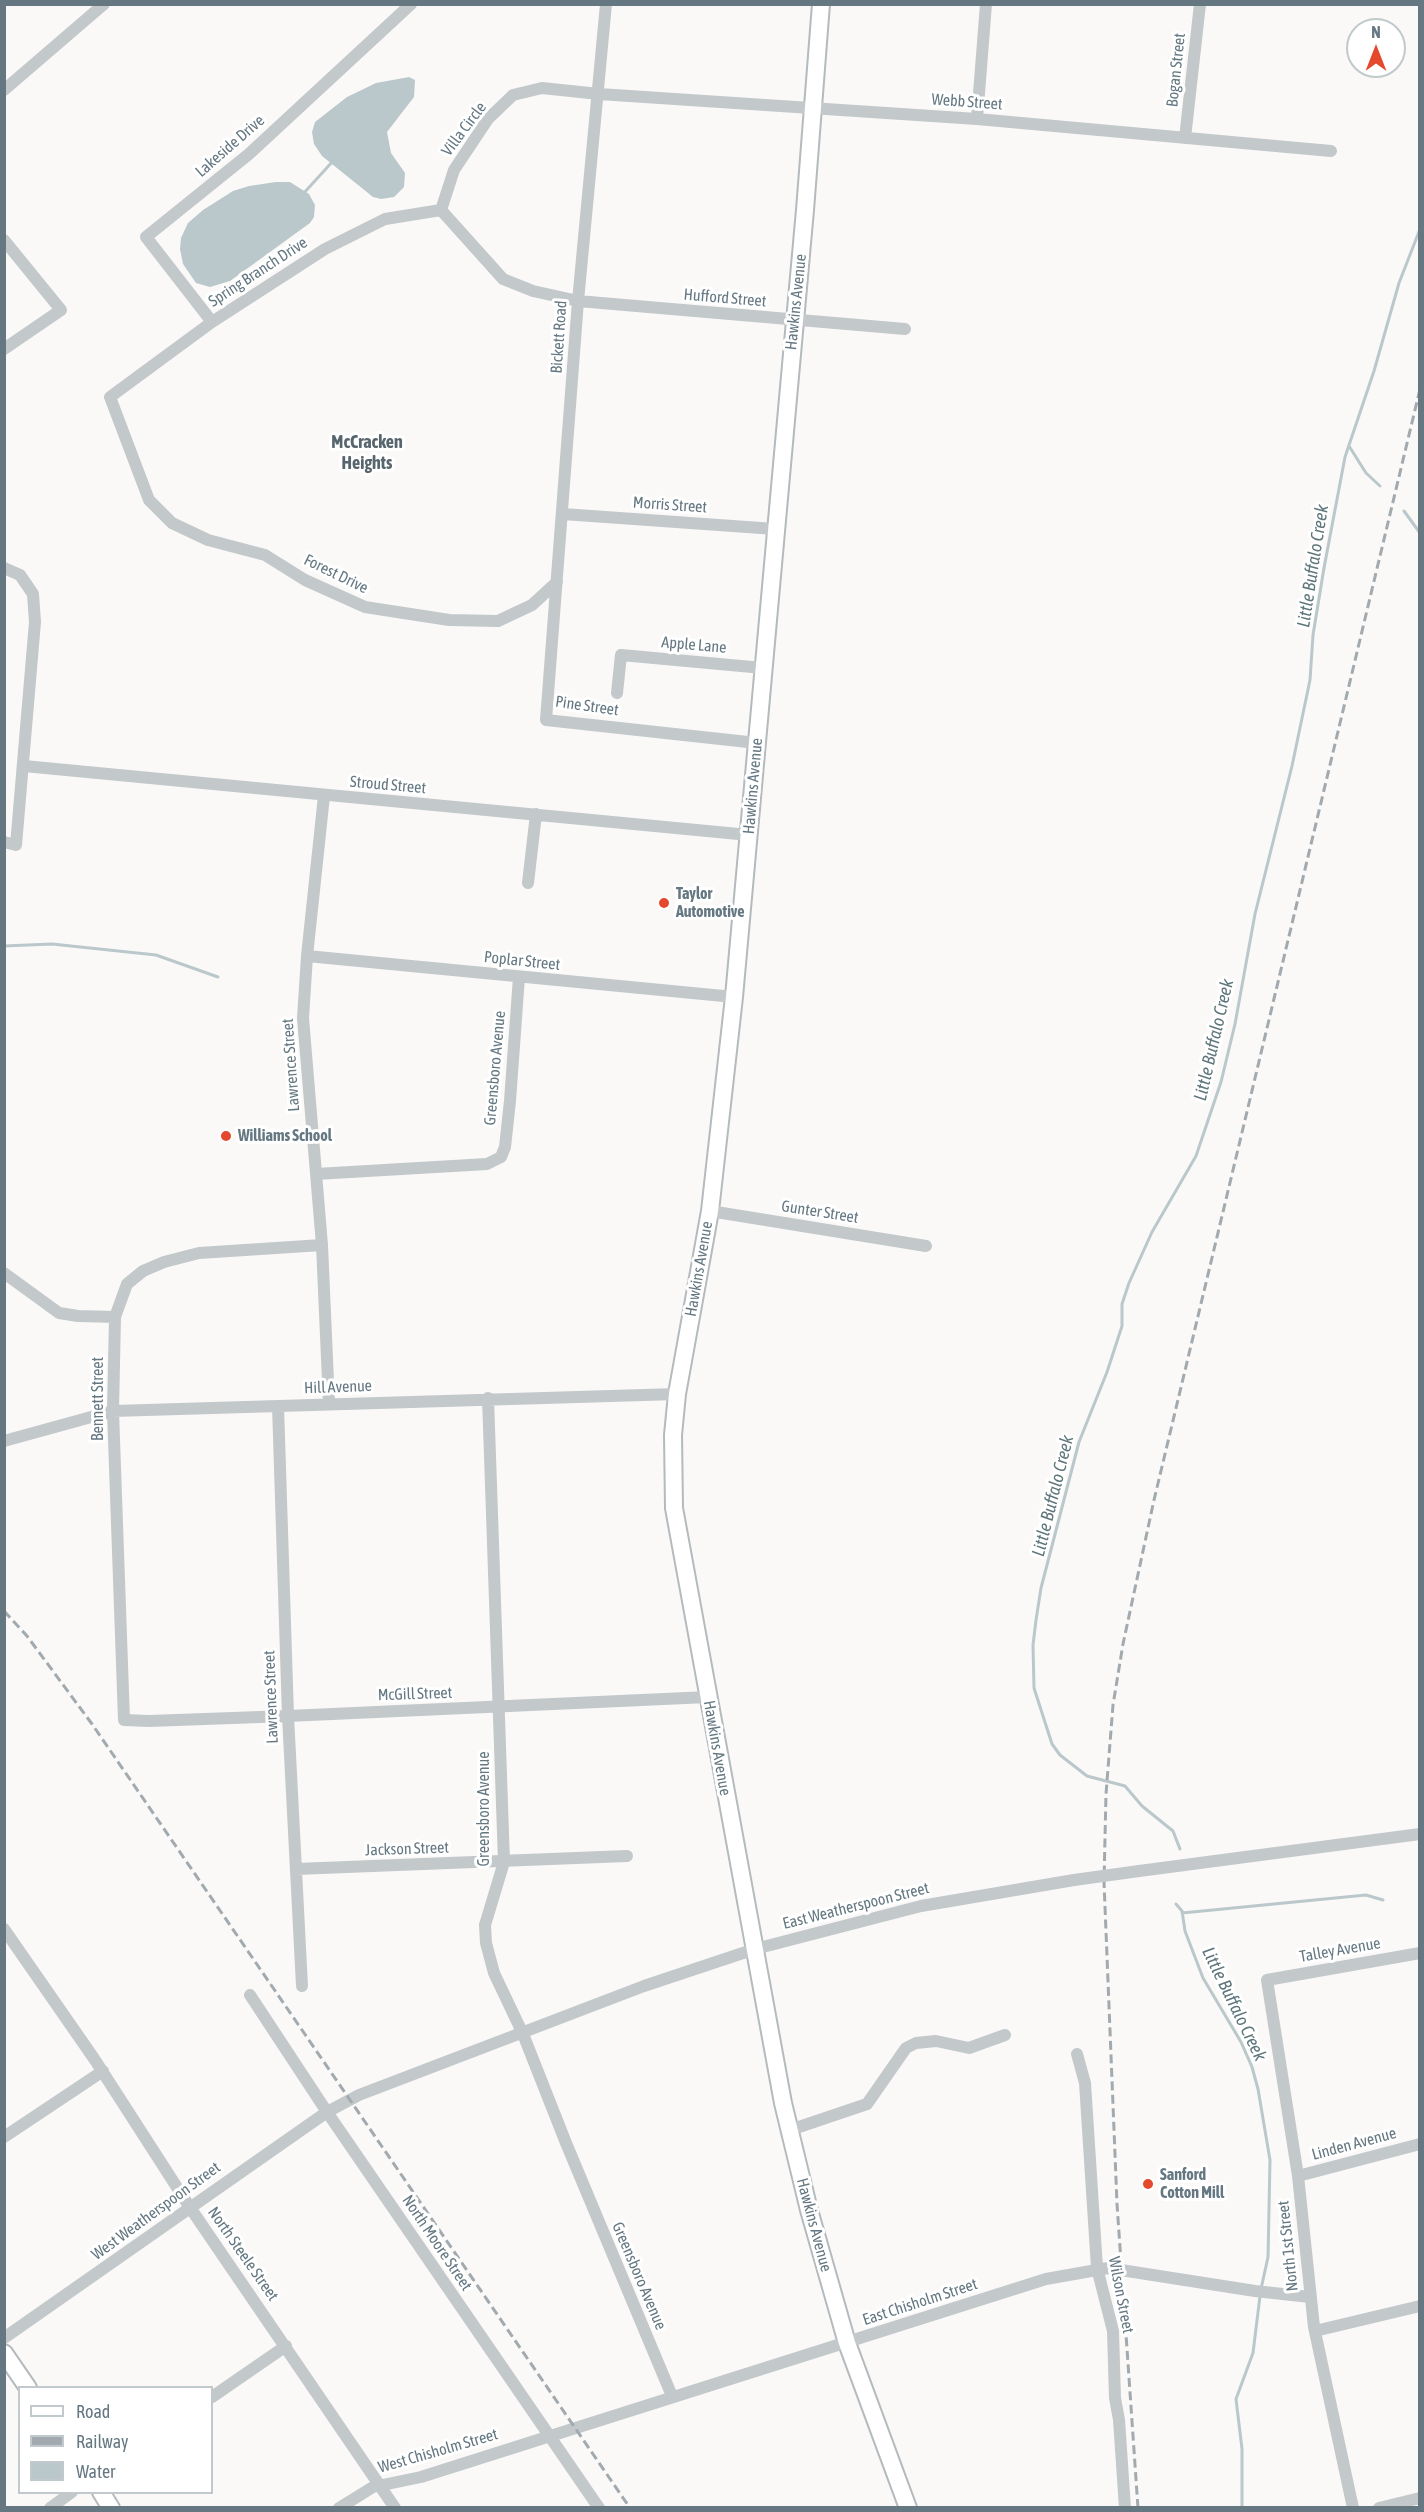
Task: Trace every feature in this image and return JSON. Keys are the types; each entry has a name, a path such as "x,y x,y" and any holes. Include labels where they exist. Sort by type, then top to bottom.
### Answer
{"main road":[{"name":"Hawkins Avenue","path":"821,4 734,997 710,1211 677,1394 673,1435 674,1508 790,2130 809,2210 847,2343 908,2508"},
{"path":"4,2353 27,2386"},
{"path":"102,2494 111,2508"}],"street":[{"path":"4,90 104,4"},
{"name":"Lakeside Drive","path":"212,322 146,237 249,154 411,4"},
{"path":"599,94 606,4"},
{"path":"977,119 986,4"},
{"name":"Bogan Street","path":"1185,138 1200,4"},
{"name":"Villa Circle","path":"441,210 454,170 488,119 513,95 542,88 599,94"},
{"name":"Webb Street","path":"599,94 977,119 1331,151"},
{"name":"Bickett Road","path":"557,582 578,301 599,94"},
{"path":"441,210 503,279 533,291 578,301"},
{"name":"Spring Branch Drive","path":"110,397 212,322 325,249 385,219 441,210"},
{"path":"4,240 60,310 4,349"},
{"name":"Hufford Street","path":"578,301 905,329"},
{"name":"Forest Drive","path":"110,397 149,500 172,523 208,540 265,555 305,580 365,607 464,621 498,621 532,605 557,582"},
{"name":"Morris Street","path":"563,514 775,529"},
{"path":"4,568 20,575 33,594 35,622 24,766 10,844"},
{"name":"Pine Street","path":"557,582 546,720 757,743"},
{"name":"Apple Lane","path":"617,693 621,655 763,668"},
{"name":"Stroud Street","path":"24,766 749,835"},
{"name":"Lawrence Street","path":"324,796 307,956 304,1041 322,1245 330,1404"},
{"path":"528,883 536,814"},
{"name":"Poplar Street","path":"307,956 734,997"},
{"name":"Greensboro Avenue","path":"316,1174 487,1164 501,1157 505,1147 509,1112 519,977"},
{"name":"Gunter Street","path":"710,1211 926,1246"},
{"name":"Bennett Street","path":"124,1719 113,1411 114,1317 127,1284 143,1271 164,1262 199,1254 322,1245"},
{"path":"4,1274 59,1313 114,1317"},
{"name":"Hill Avenue","path":"4,1441 113,1411 677,1394"},
{"name":"Greensboro Avenue","path":"488,1398 504,1863 485,1925 486,1943 494,1973 523,2034 672,2396"},
{"name":"Lawrence Street","path":"278,1406 288,1716 302,1986"},
{"name":"McGill Street","path":"124,1719 149,1721 288,1716 708,1697"},
{"name":"East Weatherspoon Street","path":"327,2112 387,2083 523,2034 644,1986 755,1949 921,1906 1074,1880 1419,1834"},
{"name":"Jackson Street","path":"297,1869 504,1863 627,1856"},
{"name":"North Steele Street","path":"4,1929 103,2072 189,2206 395,2508"},
{"name":"Talley Avenue","path":"1267,1980 1419,1953"},
{"name":"North 1st Street","path":"1267,1980 1298,2176 1315,2331 1353,2508"},
{"name":"North Moore Street","path":"250,1995 327,2112 599,2508"},
{"path":"790,2130 867,2104 906,2048 916,2043 936,2040 969,2048 1005,2035"},
{"name":"Wilson Street","path":"1077,2054 1085,2083 1097,2268 1108,2304 1113,2331 1115,2398 1119,2420 1125,2508"},
{"path":"4,2137 103,2072"},
{"name":"West Weatherspoon Street","path":"4,2338 189,2206 327,2112"},
{"name":"Linden Avenue","path":"1298,2176 1419,2144"},
{"name":"East Chisholm Street","path":"549,2436 1046,2279 1097,2268 1120,2269 1260,2292 1310,2297"},
{"path":"1315,2331 1419,2306"},
{"path":"213,2396 286,2346"},
{"name":"West Chisholm Street","path":"339,2508 373,2487 421,2477 549,2436"},
{"path":"50,2508 71,2494"},
{"path":"1378,2508 1419,2498"}],"water":[{"path":"409,77 415,80 414,97 387,132 391,153 405,173 404,187 394,197 381,199 373,197 322,156 314,144 312,132 315,122 347,97 376,83"},
{"path":"276,182 290,182 309,194 315,205 314,217 310,223 230,281 210,287 196,283 183,264 180,249 181,238 188,223 203,210 233,191"}],"waterway":[{"path":"303,194 333,161"},
{"name":"Little Buffalo Creek","path":"1180,1849 1173,1831 1142,1806 1125,1786 1087,1776 1060,1755 1052,1744 1034,1688 1033,1645 1036,1620 1041,1588 1079,1442 1107,1372 1122,1326 1122,1304 1129,1283 1152,1232 1196,1156 1221,1082 1235,1024 1255,914 1292,766 1310,680 1313,635 1345,457 1374,371 1399,283 1420,229"},
{"path":"1349,446 1366,473 1380,486"},
{"path":"1404,511 1420,533"},
{"path":"4,946 52,944 156,955 218,977"},
{"path":"1182,1913 1366,1895 1383,1900"},
{"name":"Little Buffalo Creek","path":"1176,1904 1182,1911 1185,1931 1203,1978 1241,2042 1252,2067 1258,2089 1270,2160 1268,2257 1261,2289"},
{"name":"Little Buffalo Creek","path":"1242,2508 1242,2449 1236,2399 1253,2353 1260,2296"}],"railway":[{"path":"1138,2508 1117,2204 1104,1882 1106,1794 1113,1705 1123,1644 1154,1500 1420,389"},
{"path":"4,1611 27,1636 92,1724 630,2508"}],"place":[{"name":"Taylor Automotive","path":"664,903"},
{"name":"Williams School","path":"226,1136"},
{"name":"Sanford Cotton Mill","path":"1148,2184"}],"district":[{"name":"McCracken Heights","path":"367,452"}]}
